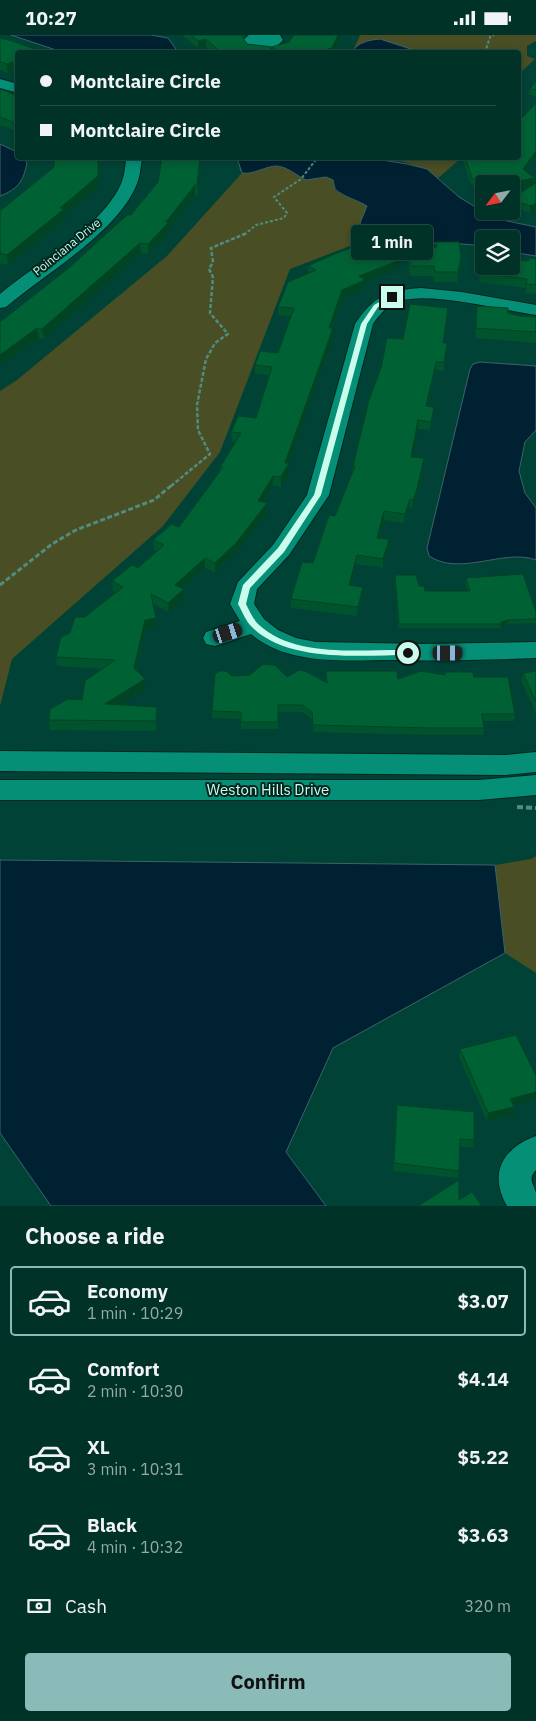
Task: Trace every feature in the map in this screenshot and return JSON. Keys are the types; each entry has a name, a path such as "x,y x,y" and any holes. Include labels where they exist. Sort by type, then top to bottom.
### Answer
{"street":[{"path":"0,83 15,88"},
{"name":"Poinciana Drive","path":"0,303 20,285 84,236 113,208 127,188 134,160"},
{"path":"0,279 20,285"},
{"path":"536,310 439,294 412,294 392,297 376,306 364,324 318,495 281,550 246,587 242,604 254,625 273,639 299,648 330,652 467,653 536,650"},
{"path":"215,638 254,625"},
{"name":"Weston Hills Drive","path":"0,761 506,765 536,762"},
{"name":"Weston Hills Drive","path":"0,790 479,790 536,785"},
{"path":"528,1206 517,1191 514,1178 517,1165 526,1155 536,1151"}],"path":[{"path":"486,50 490,37 494,35"},
{"path":"0,585 52,544 76,529 154,500 210,454 198,430 196,405 204,380 206,359 215,343 228,334 210,313 211,301 209,292 213,277 208,269 214,262 211,248 246,234 256,225 284,218 287,213 274,197 297,183 311,169 316,160"}],"green space":[{"path":"360,35 536,35 536,41 527,46 527,56 535,59 521,72 521,50 353,50"},
{"path":"324,160 307,180 326,177 333,180 335,190 367,206 360,223 362,228 373,237 290,269 220,452 163,526 12,659 0,706 0,391 17,380 167,256 242,173 239,168"},
{"path":"395,160 459,160 436,180 423,170"},
{"path":"536,856 536,973 505,953 495,865 531,859"}],"water":[{"path":"11,35 151,35 168,38 177,50 56,50"},
{"path":"380,39 414,50 353,50 368,41"},
{"path":"0,144 15,151 15,160 25,160 27,163 19,184 11,191 0,196"},
{"path":"239,160 382,160 427,169 459,197 475,207 475,220 504,220 536,227 536,256 520,253 520,230 475,230 475,245 403,243 382,240 373,237 365,231 360,223 367,206 335,189 333,180 326,177 306,180 289,170 277,166 251,173 242,173"},
{"path":"480,362 536,366 536,430 525,442 519,471 525,493 536,508 536,560 524,557 511,557 454,564 441,562 429,556 427,548 470,369 473,364"},
{"path":"0,860 495,865 505,953 333,1048 286,1152 326,1206 51,1206 0,1133"}],"building":[{"path":"191,35 241,35 247,44 272,47 270,50 219,50 206,39 198,41"},
{"path":"294,35 338,35 332,48 323,50 276,50 272,47 289,42"},
{"path":"0,38 38,50 15,50 15,63 7,64 0,62"},
{"path":"536,81 536,90 530,89"},
{"path":"0,89 15,95 15,123 0,117"},
{"path":"536,103 536,151 523,169 534,178 520,181 520,175 475,175 475,180 472,178 466,160 521,160 521,119"},
{"path":"54,160 98,160 98,176 60,208 64,209 7,255 0,253 0,211 54,167"},
{"path":"162,160 200,160 197,185 195,185 166,222 169,222 148,244 140,243 42,329 37,328 0,355 0,322 70,267 127,215 131,215 158,182"},
{"path":"536,183 536,203 530,206 520,203 520,193"},
{"path":"436,242 459,242 461,256 458,272 435,272 434,266 411,266 409,247 437,247"},
{"path":"372,244 400,260 359,276 365,280 342,290 329,328 333,328 285,463 289,463 281,477 273,476 258,501 267,503 237,542 215,563 205,558 175,585 184,589 168,603 151,594 156,618 145,620 134,668 145,679 105,704 157,707 156,721 49,720 50,709 68,699 82,700 85,681 115,660 56,657 61,637 70,633 75,617 85,617 123,587 112,581 132,565 138,568 164,545 153,540 172,524 179,527 223,467 220,467 241,433 231,432 238,416 256,418 272,367 255,365 260,351 278,353 294,308 278,307 288,282 316,270 308,266 332,255 351,248 356,251"},
{"path":"529,258 536,259 536,285 526,284 527,279 496,275 520,275 520,260 529,261"},
{"path":"410,304 448,308 443,343 447,343 444,362 436,362 426,406 434,407 431,422 418,420 411,457 424,458 413,500 410,499 405,514 384,511 377,538 389,539 383,559 357,555 349,585 363,587 358,607 291,599 302,562 313,563 329,515 335,516 355,466 353,466 369,400 381,368 387,338 403,339"},
{"path":"477,306 508,308 508,313 536,317 536,332 476,328"},
{"path":"523,574 536,612 536,619 508,620 501,622 502,624 399,624 395,575 416,575 419,586 424,586 425,591 470,591 466,578"},
{"path":"263,664 275,665 287,677 299,670 305,671 327,683 326,671 397,671 398,679 421,671 445,675 445,672 473,672 474,677 508,677 515,714 482,714 484,728 431,728 313,725 312,712 302,705 278,705 278,722 241,722 241,712 212,711 215,674 219,671 226,671 232,676 250,675"},
{"path":"536,671 536,702 523,673"},
{"path":"516,1035 536,1076 536,1092 510,1099 514,1107 488,1113 460,1049"},
{"path":"397,1105 474,1112 474,1140 460,1139 459,1171 394,1163"},
{"path":"459,1180 459,1200 472,1192 480,1206 418,1206"}],"route":[{"path":"392,297 376,306 364,324 318,495 281,550 246,587 242,604 254,625 273,639 299,648 330,652 408,653"}]}
